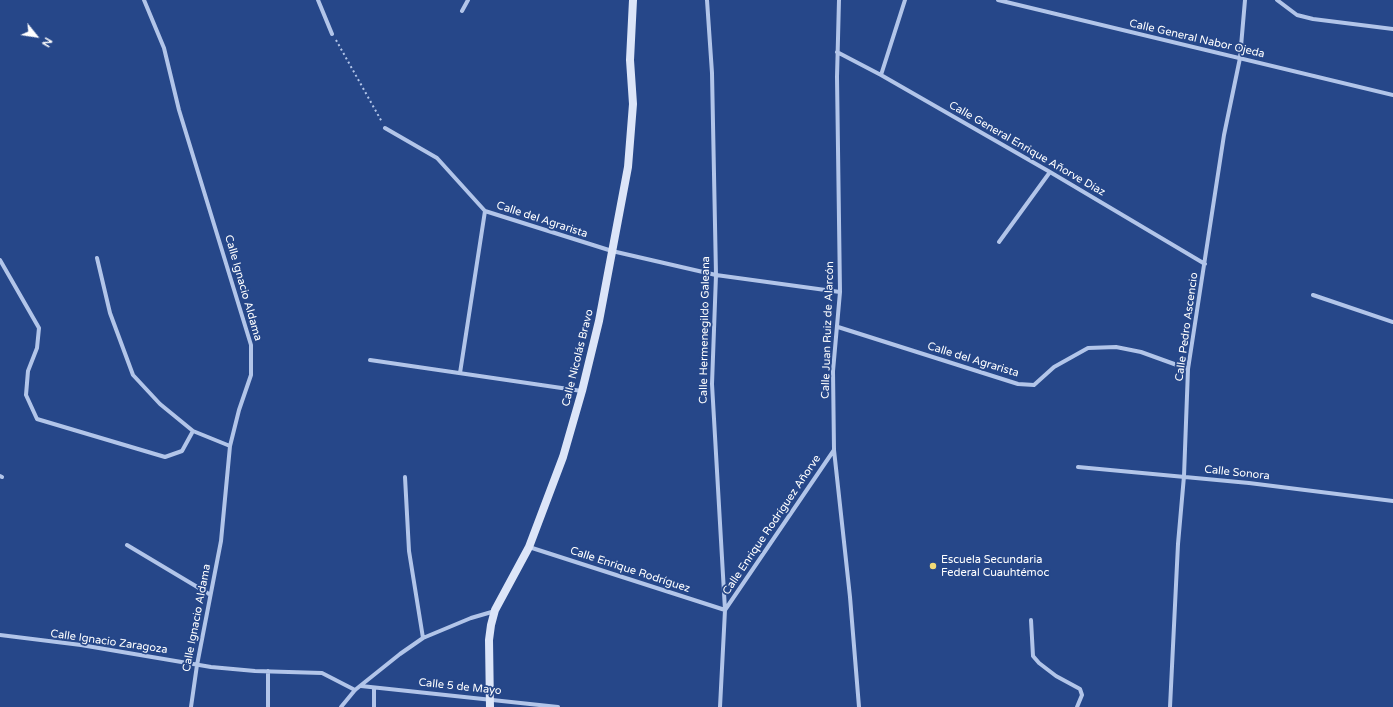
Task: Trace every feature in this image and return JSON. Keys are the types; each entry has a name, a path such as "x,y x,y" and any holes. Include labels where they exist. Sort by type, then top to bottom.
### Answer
{"street":[{"name":"Calle Ignacio Aldama","path":"144,0 164,48 179,110 251,345 251,374 239,410 230,446 221,541 209,594 196,665 191,707"},
{"path":"318,0 332,34"},
{"path":"462,11 468,0"},
{"name":"Calle Nicolás Bravo","path":"490,703 489,640 495,610 529,547 563,457 582,391 599,321 628,160 632,104 630,60 633,0"},
{"name":"Calle Hermenegildo Galeana","path":"707,0 712,73 716,275 712,384 725,610 720,707"},
{"name":"Calle Juan Ruiz de Alarcón","path":"839,0 837,52 840,292 833,371 834,450 850,597 859,707"},
{"path":"881,75 905,0"},
{"name":"Calle General Nabor Ojeda","path":"998,0 1393,95"},
{"name":"Calle Pedro Ascencio","path":"1170,707 1178,544 1184,476 1188,368 1224,135 1240,58 1245,0"},
{"path":"1277,0 1297,15 1313,19 1393,29"},
{"path":"1285,5 1287,0"},
{"name":"Calle General Enrique Añorve Díaz","path":"837,52 881,75 1050,172 1205,264"},
{"name":"Calle del Agrarista","path":"385,128 437,158 485,211 612,251 716,275 840,292"},
{"path":"999,242 1050,172"},
{"path":"460,373 485,211"},
{"path":"98,258 110,313 133,375 160,404 193,431 230,446"},
{"path":"0,260 39,328 37,348 28,371 26,395 37,419 165,457 182,451 193,431"},
{"path":"1313,295 1393,322"},
{"name":"Calle del Agrarista","path":"838,327 1018,384 1034,385 1054,367 1088,348 1116,347 1141,352 1188,368"},
{"path":"370,360 582,391"},
{"name":"Calle Enrique Rodríguez Añorve","path":"725,610 834,450"},
{"name":"Calle Sonora","path":"1078,467 1184,476 1393,501"},
{"path":"405,477 409,551 423,638"},
{"path":"127,546 209,594"},
{"name":"Calle Enrique Rodríguez","path":"529,547 725,610"},
{"path":"341,707 355,690 400,654 423,638 471,618 495,610"},
{"path":"1031,620 1033,656 1039,664 1056,676 1080,689 1082,695 1077,707"},
{"name":"Calle Ignacio Zaragoza","path":"0,635 80,645 196,665 268,671 322,673 355,690"},
{"path":"268,671 268,707"},
{"name":"Calle 5 de Mayo","path":"361,686 490,703 558,707"},
{"path":"374,688 374,707"}],"path":[{"path":"332,34 385,128"}],"place":[{"name":"Escuela Secundaria Federal Cuauhtémoc","path":"933,566"}]}
